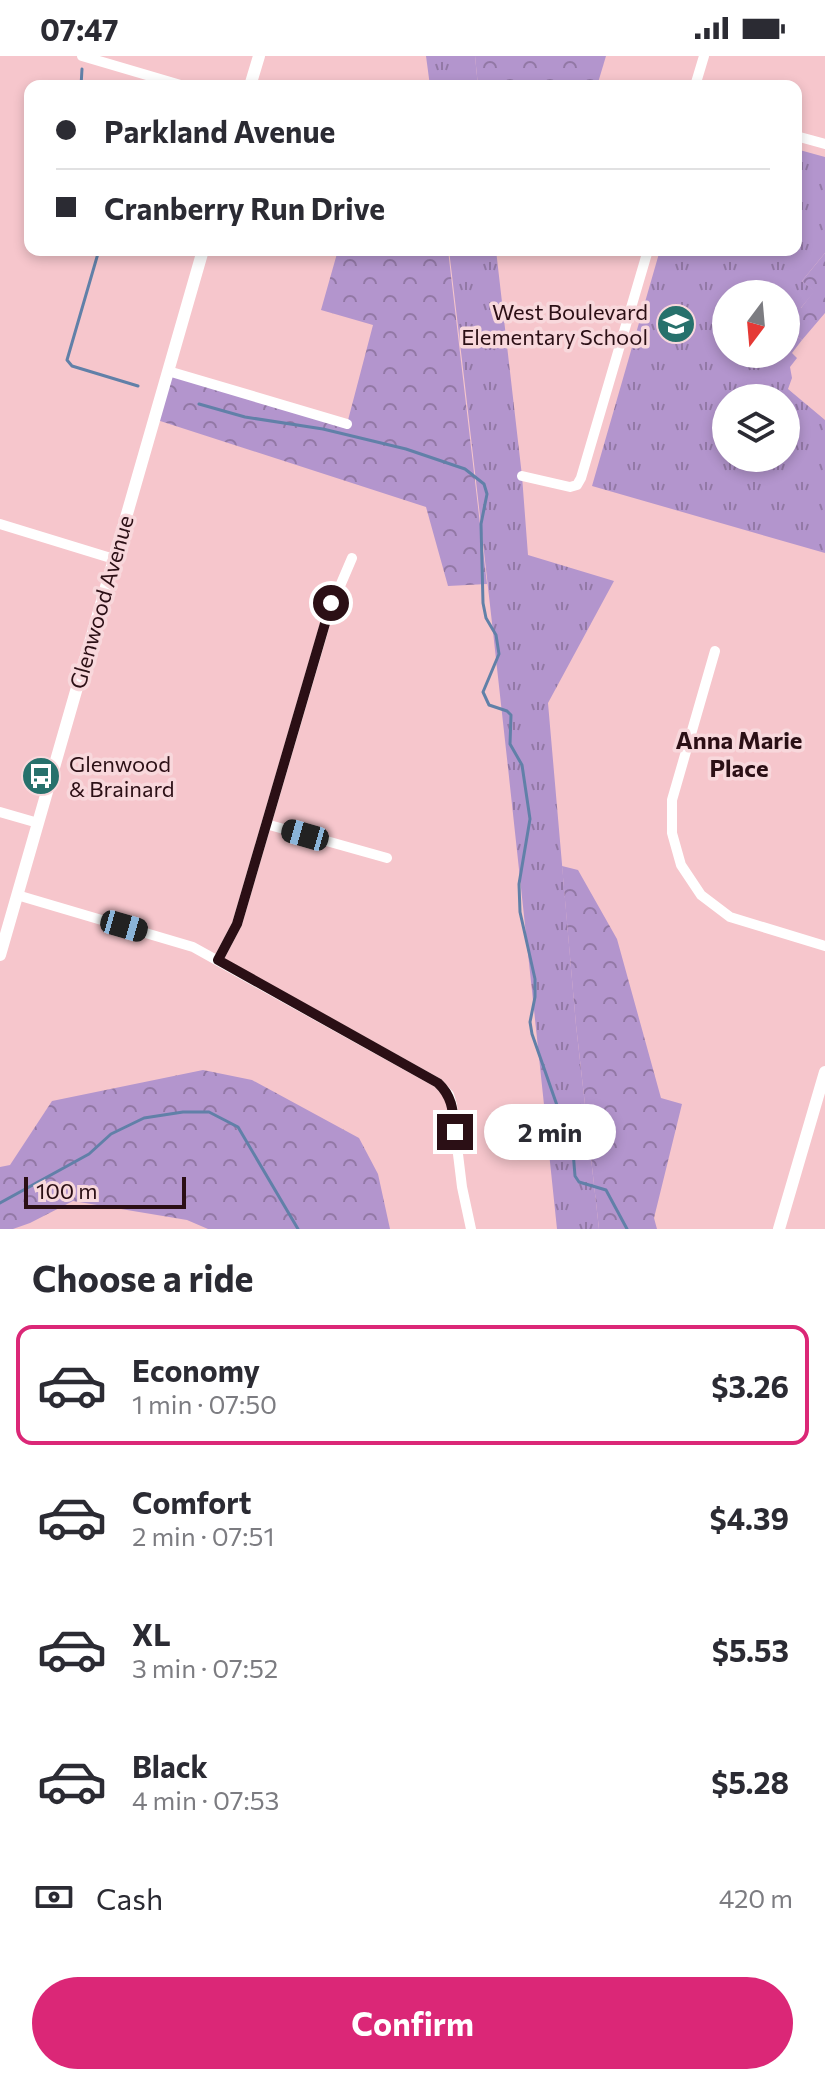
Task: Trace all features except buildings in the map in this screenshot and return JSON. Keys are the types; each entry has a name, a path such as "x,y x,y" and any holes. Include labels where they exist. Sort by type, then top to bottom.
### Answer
{"street":[{"path":"82,56 164,80"},
{"path":"252,80 259,56"},
{"path":"697,80 704,56"},
{"path":"802,138 825,144"},
{"name":"Glenwood Avenue","path":"0,955 201,256"},
{"path":"522,476 570,487 579,482 646,256"},
{"path":"168,371 347,424"},
{"path":"0,524 114,559"},
{"path":"218,960 237,924 328,614 352,558"},
{"path":"715,651 672,800 672,833 681,865 701,895 730,917 825,946"},
{"path":"0,812 38,823"},
{"path":"266,824 387,858"},
{"path":"17,895 180,943 218,960 420,1072 445,1090 452,1105 462,1187 471,1229"},
{"path":"779,1229 825,1072"}],"green space":[{"path":"426,56 475,56 477,80 429,80"},
{"path":"475,56 606,56 599,80 477,80"},
{"name":"West Boulevard Elementary School","path":"802,151 825,157 825,253 802,281 815,291 800,309 800,280 712,280 712,368 790,368 792,378 790,384 712,384 712,472 800,472 800,399 825,420 825,553 592,486 658,256 802,256"},
{"path":"825,253 825,313 802,340 800,308 814,291 802,281"},
{"path":"336,256 449,256 487,584 448,586 426,507 154,419 168,371 347,424 373,325 321,310"},
{"path":"450,256 497,256 528,555 614,581 548,703 576,1025 599,1229 557,1229"},
{"path":"562,866 578,870 617,939 661,1098 682,1104 654,1218 657,1229 599,1229"},
{"path":"203,1070 252,1080 359,1138 378,1174 390,1229 208,1229 187,1220 73,1201 30,1223 13,1229 0,1229 0,1167 10,1165 52,1101"}],"waterway":[{"path":"81,80 82,69"},
{"path":"97,256 67,360 72,366 138,386"},
{"path":"199,404 245,417 323,429 406,449 465,469 484,484 487,494 481,524 483,603 486,618 496,635 499,654 483,692 489,705 511,715 510,744 522,765 530,819 519,884 520,912 535,979 530,1022 532,1034 573,1151 575,1176 579,1182 606,1190 627,1229"},
{"path":"0,1203 89,1154 111,1134 144,1118 209,1112 238,1127 298,1229"}],"place":[{"name":"West Boulevard Elementary School","path":"676,324"},
{"name":"Glenwood & Brainard","path":"41,776"}],"district":[{"name":"Anna Marie Place","path":"739,753"}],"route":[{"path":"331,603 237,924 218,960 438,1083 449,1095 455,1132"}]}
